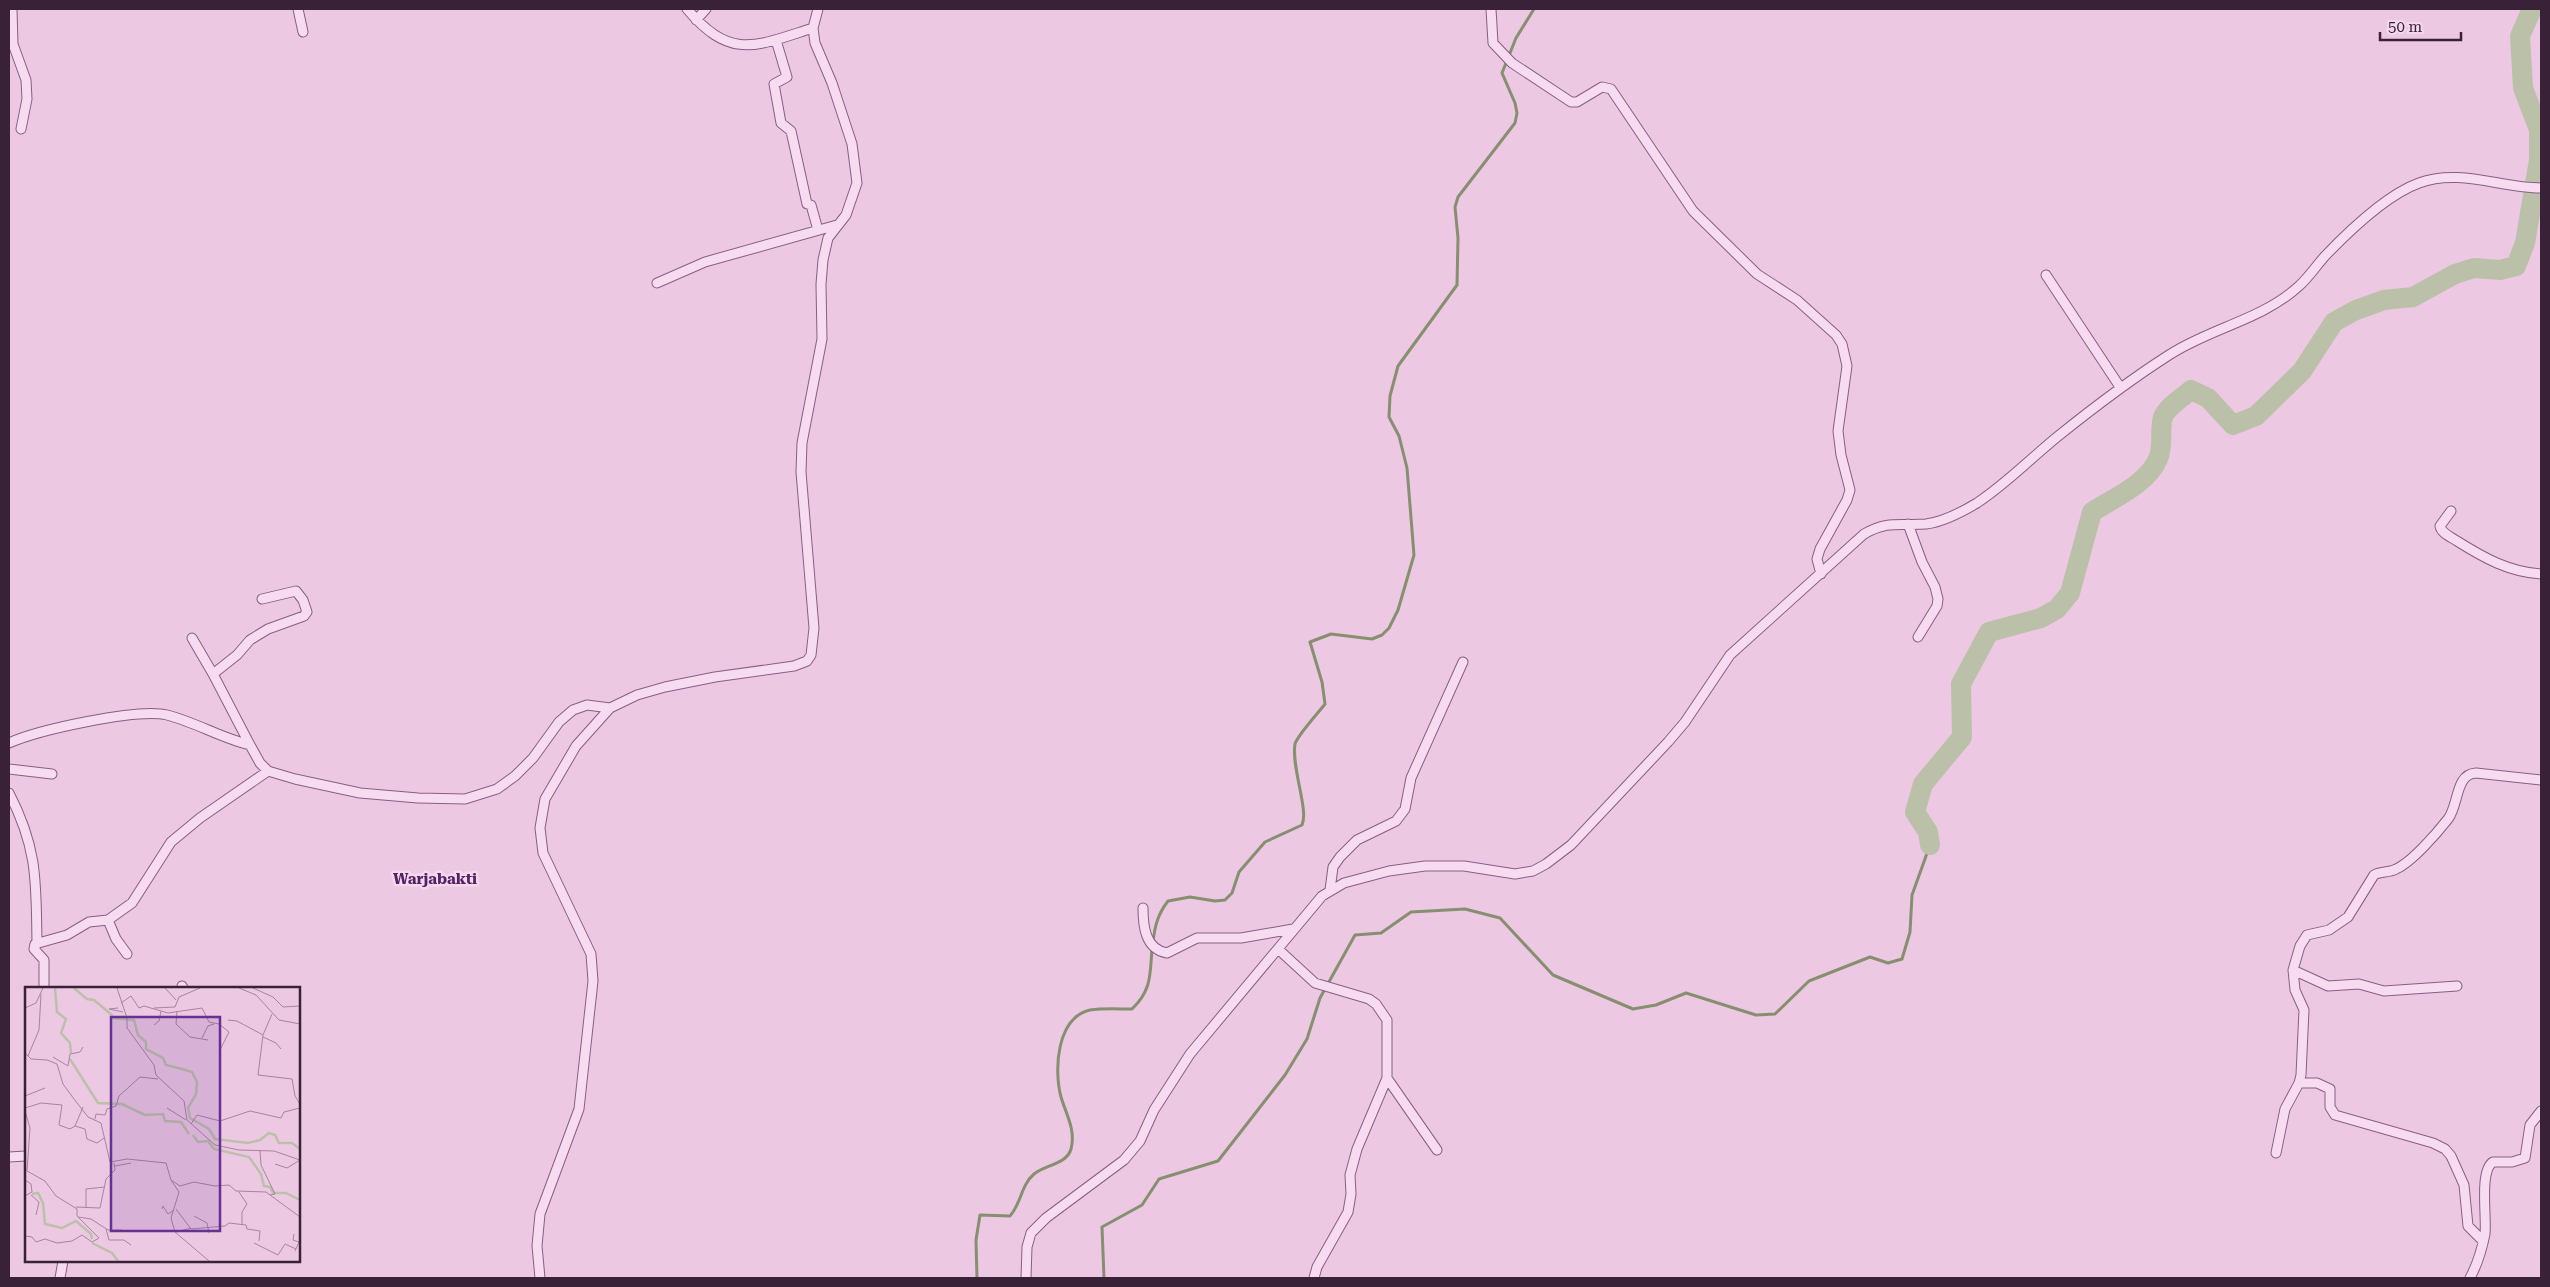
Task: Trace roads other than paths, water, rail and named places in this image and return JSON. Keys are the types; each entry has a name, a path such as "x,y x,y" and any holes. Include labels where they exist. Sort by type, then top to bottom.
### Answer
{"street":[{"path":"12,9 10,24 13,44 26,80 27,99 21,129"},
{"path":"298,9 302,32"},
{"path":"687,9 710,32 730,43 745,46 776,40 813,28"},
{"path":"696,20 706,9"},
{"path":"540,1278 537,1246 540,1214 579,1109 593,981 591,954 548,866 540,828 545,799 576,746 610,708 637,695 664,687 715,677 794,666 810,658 814,628 800,456 822,339 821,284 823,260 828,238 837,224 846,215 855,190 855,158 832,84 815,43 813,28 818,9"},
{"path":"1490,9 1493,43 1512,63 1571,102 1577,102 1602,87 1611,89 1693,211 1757,274 1797,300 1839,340 1847,366 1838,431 1840,455 1850,490 1847,500 1820,549 1817,559 1821,574"},
{"path":"776,40 787,77 774,84 781,123 791,131 807,204 811,205 818,230"},
{"path":"1026,1278 1027,1247 1031,1233 1046,1218 1124,1160 1140,1141 1154,1110 1190,1054 1278,949 1292,929 1330,890 1364,876 1389,870 1425,866 1464,866 1514,874 1533,871 1546,864 1571,845 1668,742 1685,722 1730,655 1821,574 1829,563 1864,534 1884,524 1926,524 1941,520 1976,504 2012,477 2030,459 2120,387 2172,353 2266,309 2286,296 2299,286 2325,256 2388,200 2418,183 2428,180 2461,178 2541,188"},
{"path":"658,283 705,262 837,224"},
{"path":"2046,274 2120,387"},
{"path":"2451,511 2440,524 2441,530 2479,555 2499,565 2517,571 2541,574"},
{"path":"1908,524 1922,562 1936,587 1938,598 1937,606 1918,637"},
{"path":"213,674 237,655 250,640 268,628 304,616 307,612 303,600 296,591 262,599"},
{"path":"192,638 260,763 268,771 360,793 418,798 465,799 496,789 515,776 533,758 559,722 573,710 587,705 610,708"},
{"path":"1330,890 1333,867 1340,857 1356,840 1396,820 1405,809 1411,778 1463,662"},
{"path":"9,743 51,730 144,714 165,715 250,745"},
{"path":"9,769 52,774"},
{"path":"44,987 44,960 34,948 38,944 67,935 89,922 108,920 132,903 171,842 200,818 268,771"},
{"path":"2276,1153 2285,1110 2299,1083 2304,1010 2303,1003 2296,990 2293,970 2300,946 2307,935 2329,930 2348,917 2375,874 2394,870 2402,866 2451,815 2462,780 2466,775 2476,773 2541,780"},
{"path":"9,793 21,815 33,852 38,944"},
{"path":"1143,908 1143,926 1148,940 1152,946 1162,952 1170,952 1197,938 1241,938 1292,929"},
{"path":"108,920 116,939 127,954"},
{"path":"1278,949 1315,983 1369,999 1382,1011 1387,1020 1387,1078 1356,1149 1350,1174 1351,1194 1348,1212 1316,1267 1314,1278"},
{"path":"2293,970 2328,986 2360,984 2384,991 2457,986"},
{"path":"1387,1078 1437,1150"},
{"path":"2299,1083 2317,1083 2330,1089 2330,1107 2335,1115 2445,1148 2462,1178 2468,1226 2483,1241"},
{"path":"2470,1278 2483,1241 2486,1219 2485,1186 2489,1166 2491,1163 2518,1161 2525,1158 2530,1125 2541,1111"},
{"path":"9,1157 25,1156"},
{"path":"60,1278 63,1262"}],"waterway":[{"path":"1153,942 1158,920 1168,901 1190,897 1215,901 1225,900 1232,893 1239,872 1265,842 1302,825 1304,818 1295,764 1295,744 1325,704 1322,682 1310,642 1331,634 1372,639 1382,635 1389,628 1398,610 1414,555 1407,468 1399,436 1389,417 1390,396 1398,366 1457,285 1458,238 1455,207 1458,197 1515,123 1517,113 1515,103 1502,73 1516,38 1534,9"},
{"path":"1930,845 1928,832 1915,812 1923,784 1962,737 1961,684 1989,632 2041,618 2057,609 2070,593 2092,512 2129,490 2153,468 2160,454 2163,417 2172,406 2191,390 2208,398 2233,425 2256,416 2302,371 2334,322 2356,310 2384,300 2413,297 2455,274 2474,268 2500,270 2516,266 2525,243 2539,160 2539,130 2523,88 2520,36 2532,9"},
{"path":"1104,1278 1102,1227 1142,1205 1159,1179 1218,1161 1285,1075 1307,1039 1320,998 1355,935 1381,933 1411,912 1465,909 1500,918 1553,975 1633,1009 1656,1005 1686,993 1756,1015 1775,1014 1809,981 1870,957 1888,963 1902,959 1910,932 1912,895 1930,845"},
{"path":"977,1278 976,1240 980,1215 1010,1216 1017,1206 1030,1178 1039,1171 1065,1158 1071,1149 1071,1129 1061,1097 1058,1074 1058,1060 1064,1034 1070,1023 1079,1015 1090,1010 1132,1009 1139,1002 1147,988 1152,948"}],"district":[{"name":"Warjabakti","path":"435,879"}]}
